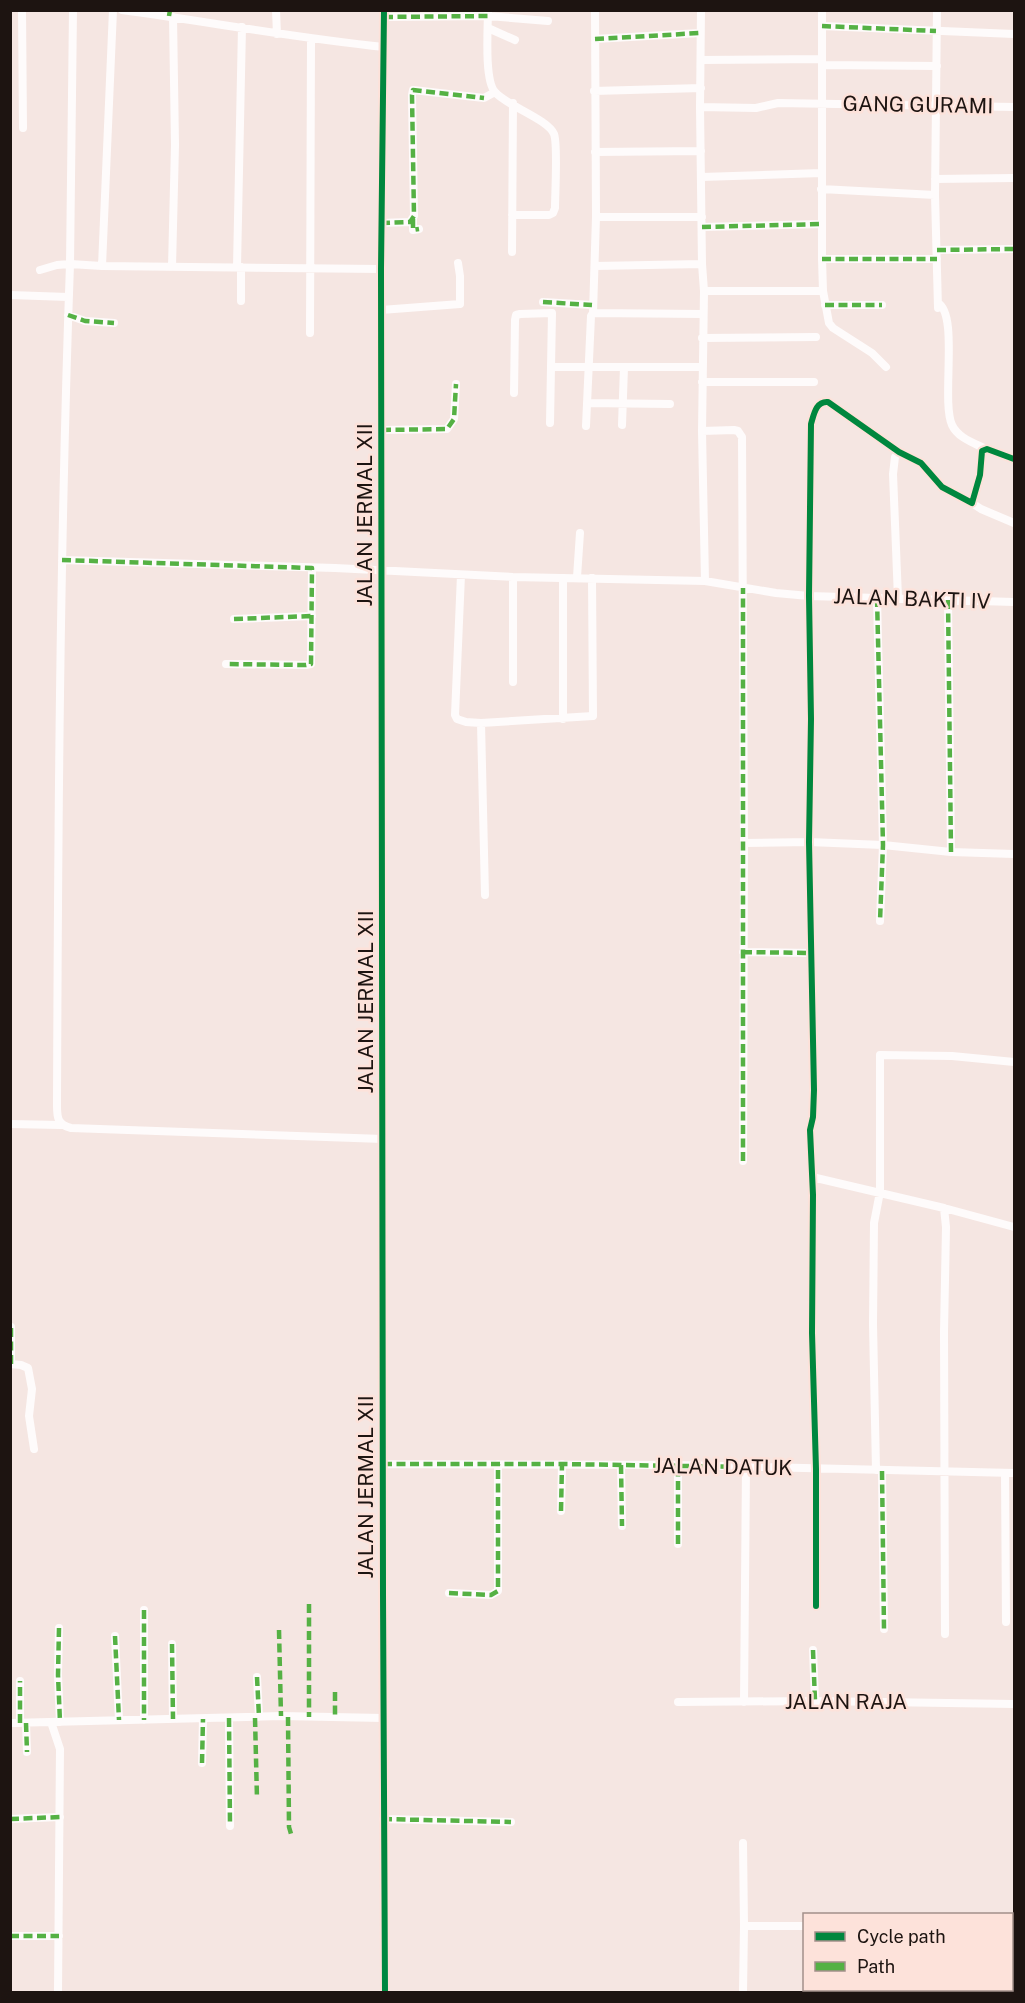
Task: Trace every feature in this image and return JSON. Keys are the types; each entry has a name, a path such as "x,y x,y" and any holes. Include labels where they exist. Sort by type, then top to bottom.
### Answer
{"street":[{"path":"22,10 23,128"},
{"path":"61,1125 57,1117 57,1094 62,560 70,264 73,10"},
{"path":"102,266 113,10"},
{"path":"122,10 171,14 277,34 384,47"},
{"path":"276,10 277,34"},
{"path":"586,426 595,266 595,10"},
{"path":"701,10 700,107 704,291 701,367 705,581"},
{"path":"822,10 822,259 827,320 831,327 872,353 886,367"},
{"path":"937,10 935,195 938,305 944,308 949,343 948,396 952,426 963,438 1014,459"},
{"path":"384,14 488,13 548,21"},
{"path":"488,13 488,67 491,85 495,92 549,127 554,133 555,208 553,213 549,215 512,215"},
{"path":"171,14 175,145 172,267"},
{"name":"JALAN JERMAL XII","path":"384,14 381,310 385,1992"},
{"path":"822,26 1014,34"},
{"path":"241,301 239,267 242,27"},
{"path":"488,28 515,40"},
{"path":"595,39 700,33"},
{"path":"310,333 311,39"},
{"path":"701,60 936,66"},
{"path":"594,91 700,88"},
{"path":"419,229 413,230 412,219 414,212 413,90 484,98 495,92"},
{"path":"512,252 513,103"},
{"name":"GANG GURAMI","path":"700,107 756,108 778,103 1014,106"},
{"path":"595,152 701,152"},
{"path":"702,177 821,173"},
{"path":"935,179 1014,178"},
{"path":"821,189 935,195"},
{"path":"596,218 822,224"},
{"path":"381,223 406,222 412,219"},
{"path":"822,259 1014,249"},
{"path":"381,310 460,304 458,263"},
{"path":"40,270 70,264 381,269"},
{"path":"595,266 702,264"},
{"path":"704,291 823,291"},
{"path":"10,295 68,297"},
{"path":"543,302 592,309 703,314"},
{"path":"825,305 882,305"},
{"path":"514,393 515,320 518,314 552,313 550,423"},
{"path":"68,315 85,321 114,323"},
{"path":"702,338 816,337"},
{"path":"551,367 701,367"},
{"path":"622,425 624,367"},
{"path":"702,382 814,382"},
{"path":"382,430 447,429 454,419 456,384"},
{"path":"816,1606 810,1130 814,1090 809,842 811,719 809,596 810,437 813,417 819,404 823,401 835,405 899,452 921,463 942,487 981,509 1014,523"},
{"path":"587,403 670,404"},
{"path":"702,431 734,430 742,438 743,1161"},
{"path":"972,502 980,475 982,451 986,449"},
{"path":"898,598 893,474 895,457 899,452"},
{"path":"578,577 580,533"},
{"name":"JALAN BAKTI IV","path":"62,560 312,568 513,578 578,577 705,581 809,596 1014,602"},
{"path":"226,664 309,665 312,659 312,568"},
{"path":"461,576 455,715 457,719 466,722 481,723 593,716 595,712 592,578"},
{"path":"513,578 513,682"},
{"path":"562,719 563,578"},
{"path":"877,598 883,845 880,921"},
{"path":"948,600 951,852"},
{"path":"234,619 312,616"},
{"path":"481,723 485,895"},
{"path":"744,843 809,842 883,845 951,852 1014,854"},
{"path":"743,952 811,953"},
{"path":"884,1629 873,1324 874,1223 879,1192 880,1055 952,1056 1014,1062"},
{"path":"10,1124 383,1139"},
{"path":"812,1177 1014,1227"},
{"path":"944,1208 946,1227 945,1634"},
{"path":"11,1327 11,1364 28,1368 31,1377 32,1401 29,1416 34,1449"},
{"name":"JALAN DATUK","path":"383,1464 678,1465 1010,1473"},
{"path":"449,1593 491,1594 498,1591 498,1464"},
{"path":"561,1511 562,1464"},
{"path":"621,1465 622,1526"},
{"path":"678,1465 678,1544"},
{"path":"744,1702 746,1467"},
{"path":"1006,1622 1010,1473"},
{"path":"144,1610 144,1720"},
{"path":"58,1992 60,1749 56,1722 59,1628"},
{"path":"115,1636 119,1720"},
{"path":"172,1644 173,1719"},
{"path":"813,1650 815,1698"},
{"path":"257,1677 259,1717"},
{"path":"20,1681 19,1723 27,1752"},
{"name":"JALAN RAJA","path":"678,1702 744,1702 815,1698 1014,1704"},
{"path":"19,1723 259,1717 383,1718"},
{"path":"229,1718 230,1826"},
{"path":"202,1763 203,1719"},
{"path":"10,1819 60,1817"},
{"path":"383,1819 511,1822"},
{"path":"743,1843 743,1992"},
{"path":"744,1926 803,1926"},
{"path":"10,1936 59,1936"}],"marked path":[{"path":"169,16 170,10"},
{"path":"384,17 488,16"},
{"path":"822,26 936,31"},
{"path":"595,39 700,33"},
{"path":"381,223 410,222 414,216 413,90 484,98"},
{"path":"413,219 413,230 419,229"},
{"path":"702,227 822,224"},
{"path":"937,250 1014,249"},
{"path":"822,259 937,259"},
{"path":"543,302 592,305"},
{"path":"825,305 882,305"},
{"path":"68,315 85,321 114,323"},
{"path":"382,430 447,429 454,419 456,384"},
{"path":"62,560 312,568 311,664 226,664"},
{"path":"743,588 743,1161"},
{"path":"877,598 883,845 880,921"},
{"path":"948,600 951,852"},
{"path":"234,619 312,616"},
{"path":"743,952 811,953"},
{"path":"11,1327 11,1364"},
{"path":"383,1464 746,1467"},
{"path":"449,1593 491,1595 498,1591 498,1464"},
{"path":"561,1511 562,1464"},
{"path":"621,1465 622,1526"},
{"path":"678,1465 678,1544"},
{"path":"882,1471 884,1629"},
{"path":"309,1604 309,1717"},
{"path":"144,1610 144,1720"},
{"path":"59,1628 60,1722"},
{"path":"279,1630 281,1716"},
{"path":"115,1636 119,1720"},
{"path":"172,1644 173,1719"},
{"path":"813,1650 815,1701"},
{"path":"257,1677 259,1717"},
{"path":"20,1681 20,1723"},
{"path":"335,1692 335,1717"},
{"path":"288,1717 289,1827 291,1834"},
{"path":"229,1718 230,1826"},
{"path":"255,1718 257,1799"},
{"path":"202,1763 203,1719"},
{"path":"26,1723 27,1752"},
{"path":"10,1819 60,1817"},
{"path":"383,1819 511,1822"},
{"path":"10,1936 59,1936"}],"cycle path":[{"path":"384,10 381,269 385,1992"},
{"path":"816,1606 816,1469 812,1333 813,1195 810,1130 814,1090 809,842 811,424 818,406 828,402 899,452 921,463 942,487 972,503 980,475 982,451 987,449 1014,459"}]}
